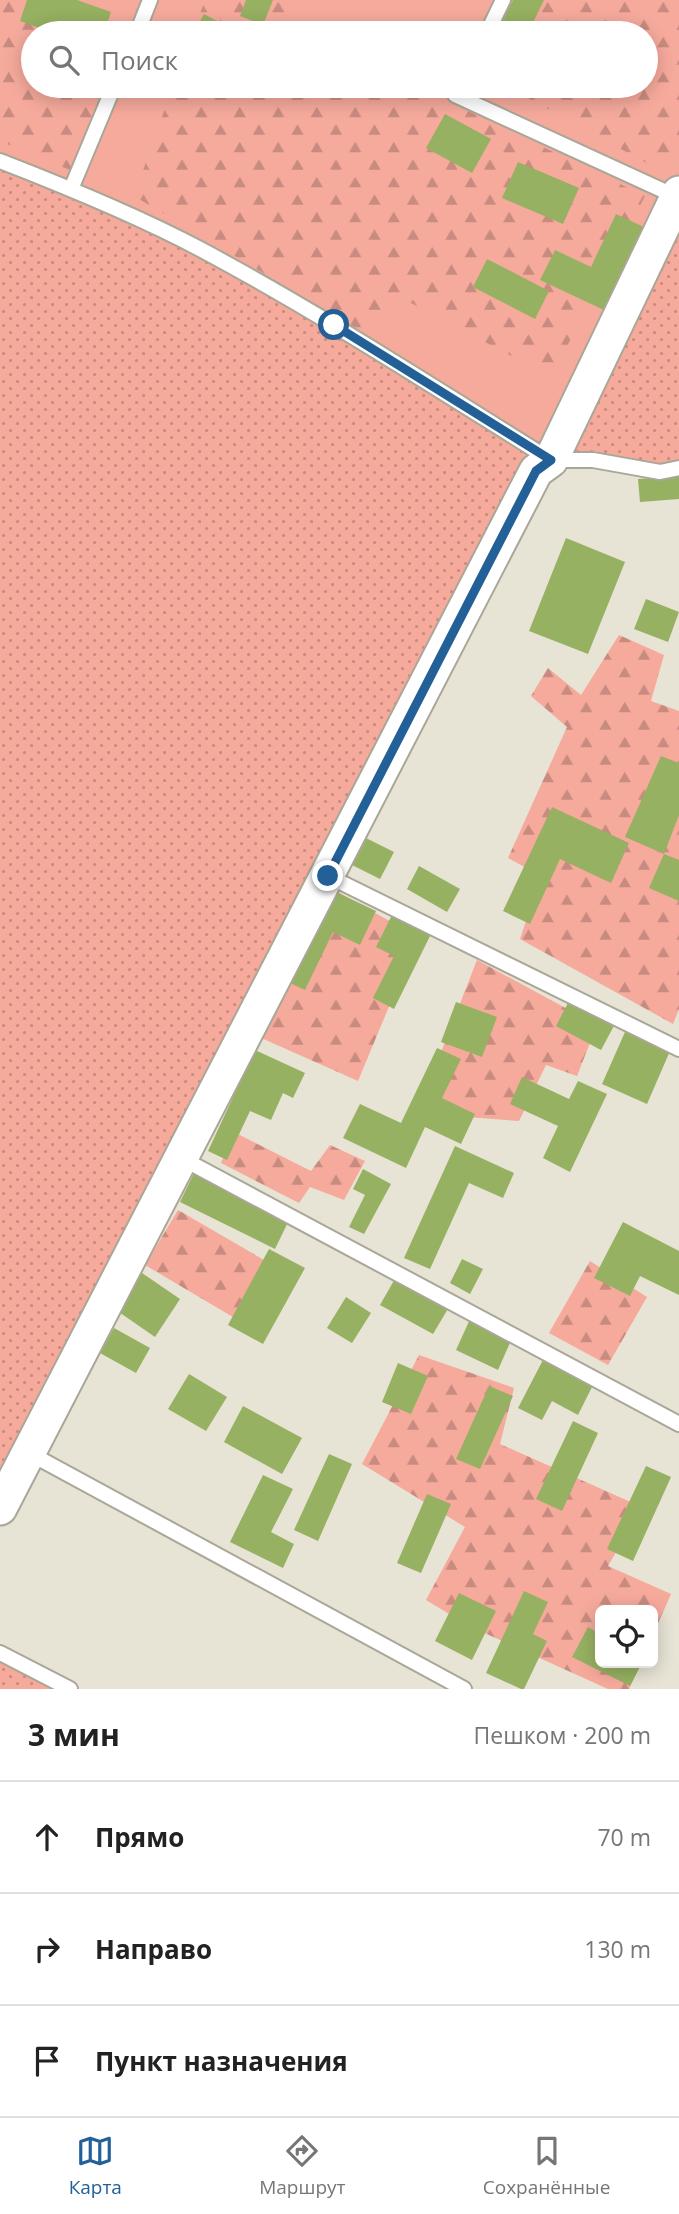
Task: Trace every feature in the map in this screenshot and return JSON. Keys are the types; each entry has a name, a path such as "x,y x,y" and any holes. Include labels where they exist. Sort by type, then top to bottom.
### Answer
{"street":[{"path":"0,1508 183,1159 536,471 551,460 678,195"}],"lane":[{"path":"142,21 150,0"},
{"path":"493,21 503,0"},
{"path":"71,189 109,98"},
{"path":"462,98 678,195"},
{"path":"0,161 71,189 198,248 334,325 551,460 593,460 660,472 679,468"},
{"path":"328,876 679,1049"},
{"path":"183,1159 679,1424"},
{"path":"29,1453 464,1689"},
{"path":"0,1653 71,1689"}],"green space":[{"path":"0,0 679,0 679,192 544,452 196,252 0,166"},
{"path":"0,0 30,0 83,21 21,21 21,98 102,98 70,170 0,141"},
{"path":"205,0 308,0 293,21 197,21"},
{"path":"545,0 679,0 679,139 663,172 528,98 658,98 658,21 535,21"},
{"path":"169,98 441,98 645,196 551,377 392,293 366,334 134,196"},
{"path":"0,166 196,252 544,451 679,192 679,468 544,452 0,1501"},
{"path":"619,635 664,655 651,701 679,711 679,1009 673,1024 520,939 541,876 508,858 567,727 531,696 548,668 581,695"},
{"path":"329,887 418,937 358,1081 259,1037"},
{"path":"477,960 597,1025 577,1076 546,1065 519,1121 453,1116 427,1088"},
{"path":"234,1132 311,1171 330,1145 365,1161 344,1200 310,1187 299,1203 221,1163"},
{"path":"178,1210 276,1267 243,1323 145,1265"},
{"path":"590,1261 647,1297 608,1365 549,1333"},
{"path":"419,1355 514,1388 500,1444 642,1507 608,1566 671,1594 658,1624 658,1605 595,1605 595,1668 639,1668 629,1689 608,1689 469,1626 426,1600 465,1527 362,1464"},
{"path":"0,1650 76,1689 0,1689"}],"building":[{"path":"27,0 77,0 111,12 108,21 20,21"},
{"path":"246,0 273,0 265,21 253,21 240,16"},
{"path":"513,0 544,0 534,21 503,21"},
{"path":"204,14 217,21 200,21"},
{"path":"445,114 491,139 472,173 426,148"},
{"path":"518,162 579,188 563,224 502,198"},
{"path":"616,214 646,228 606,311 540,280 555,250 591,267"},
{"path":"487,259 549,291 535,319 473,287"},
{"path":"679,476 679,499 640,502 638,479"},
{"path":"566,538 625,562 588,654 529,631"},
{"path":"646,599 679,612 668,642 634,629"},
{"path":"661,756 679,763 679,815 664,854 625,837"},
{"path":"552,807 629,843 611,883 560,859 530,924 503,911"},
{"path":"362,836 394,852 380,879 348,863"},
{"path":"664,854 679,860 679,901 649,888"},
{"path":"419,866 460,889 447,912 407,889"},
{"path":"334,891 376,911 360,945 333,932 305,990 290,983"},
{"path":"393,913 432,932 394,1009 373,998 394,956 376,947"},
{"path":"571,997 616,1022 601,1050 556,1026"},
{"path":"456,1002 497,1017 482,1057 441,1042"},
{"path":"625,1032 670,1051 647,1104 602,1084"},
{"path":"437,1048 461,1059 442,1098 475,1114 461,1144 425,1127 406,1168 343,1138 360,1104 401,1123"},
{"path":"255,1050 305,1073 293,1098 283,1093 271,1120 250,1111 227,1160 208,1151"},
{"path":"522,1077 569,1099 578,1081 607,1094 570,1172 543,1158 558,1126 510,1104"},
{"path":"455,1146 514,1173 503,1198 469,1183 430,1269 404,1258"},
{"path":"363,1169 391,1184 364,1234 349,1227 365,1195 353,1189"},
{"path":"195,1171 290,1218 275,1249 180,1202"},
{"path":"623,1222 679,1251 679,1295 640,1276 630,1296 594,1278"},
{"path":"269,1249 305,1268 263,1344 228,1325"},
{"path":"462,1259 483,1269 470,1294 450,1283"},
{"path":"142,1273 180,1299 155,1337 116,1310"},
{"path":"396,1277 449,1307 433,1334 380,1305"},
{"path":"346,1297 371,1313 352,1343 327,1328"},
{"path":"471,1317 513,1336 498,1370 456,1350"},
{"path":"114,1328 150,1348 136,1373 100,1353"},
{"path":"543,1360 593,1385 578,1415 552,1401 542,1420 518,1408"},
{"path":"398,1363 428,1376 411,1414 382,1402"},
{"path":"189,1374 227,1397 206,1431 168,1409"},
{"path":"489,1386 513,1396 480,1469 456,1459"},
{"path":"243,1406 302,1438 282,1474 224,1442"},
{"path":"573,1421 598,1433 562,1511 536,1499"},
{"path":"329,1454 352,1464 318,1541 294,1530"},
{"path":"646,1466 671,1477 633,1561 607,1549"},
{"path":"263,1475 293,1489 271,1532 294,1544 283,1568 230,1542"},
{"path":"427,1494 451,1504 421,1573 397,1563"},
{"path":"524,1591 548,1602 533,1634 547,1641 524,1689 521,1689 486,1673"},
{"path":"459,1593 496,1611 472,1660 435,1641"},
{"path":"588,1627 595,1631 595,1668 639,1668 630,1686 572,1657"}],"route":[{"path":"328,876 536,471 551,460 334,325"}]}
